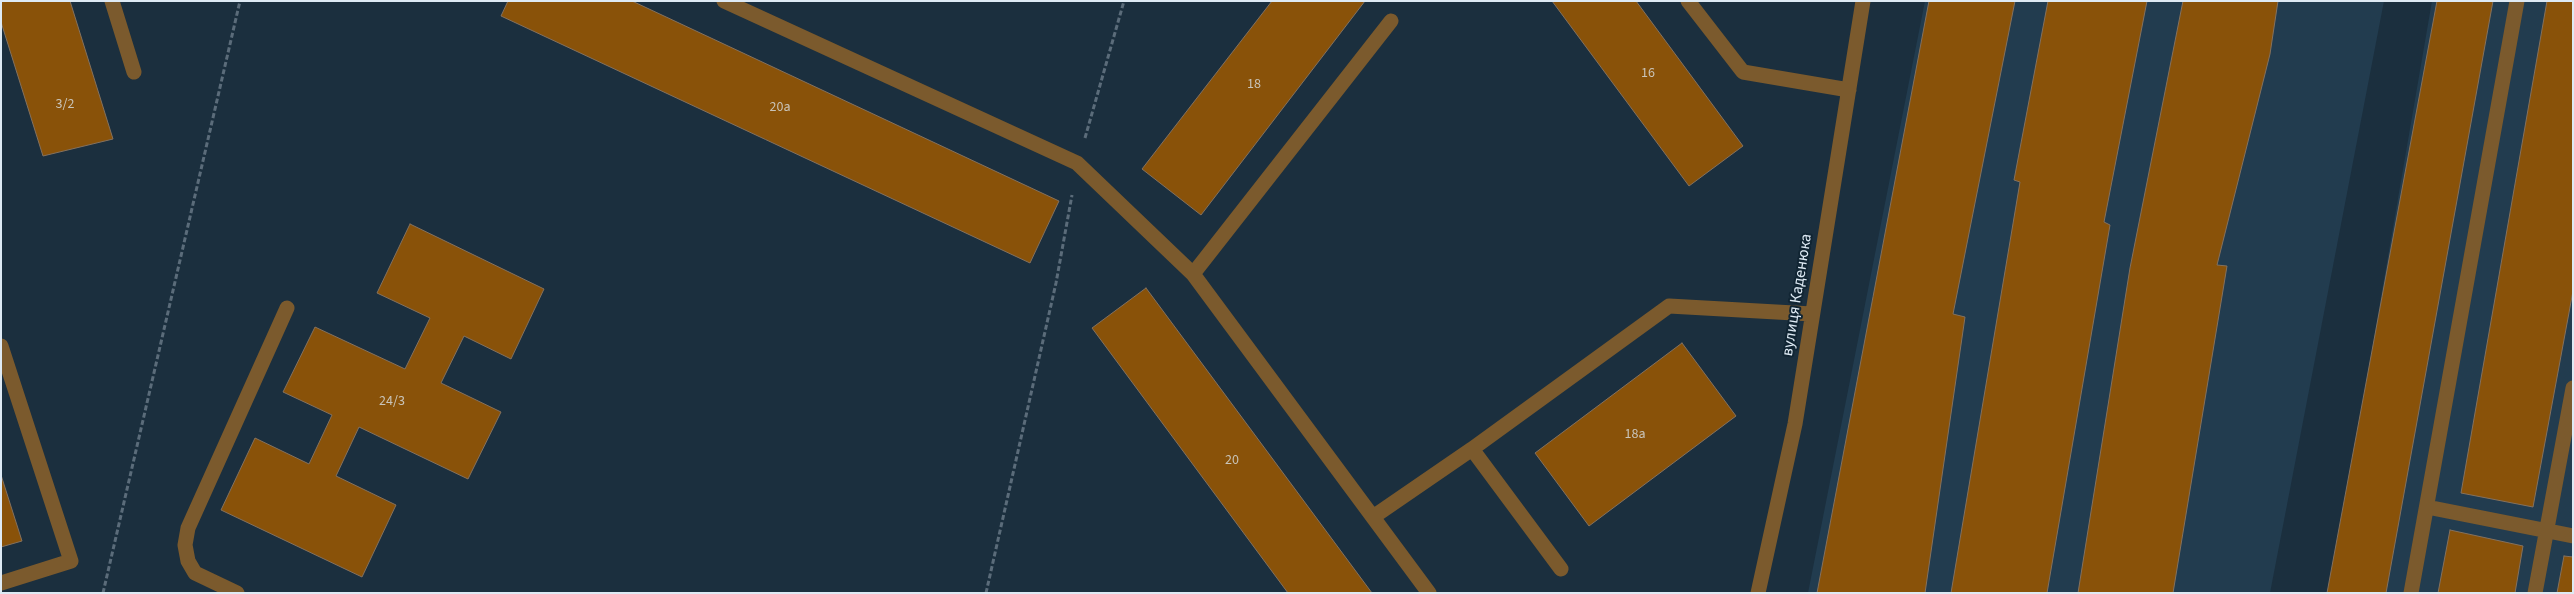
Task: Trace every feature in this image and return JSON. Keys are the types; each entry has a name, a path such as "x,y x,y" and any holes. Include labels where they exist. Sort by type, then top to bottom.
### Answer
{"street":[{"path":"112,1 134,72"},
{"path":"724,1 1077,163 1193,274 1429,593"},
{"path":"1688,1 1743,72 1849,90"},
{"name":"вулиця Каденюка","path":"1758,593 1794,424 1863,1"},
{"path":"2411,593 2516,1"},
{"path":"1193,274 1391,21"},
{"path":"1373,518 1472,449 1669,306 1812,314"},
{"path":"237,593 195,573 188,561 185,545 188,528 287,308"},
{"path":"1,346 71,561 1,583"},
{"path":"2535,593 2573,388"},
{"path":"1472,449 1561,569"},
{"path":"2427,506 2573,536"}],"path":[{"path":"103,593 240,1"},
{"path":"986,593 1056,284 1077,163 1124,1"}],"shaded area":[{"path":"1925,1 2384,1 2270,593 1808,593"},
{"path":"2432,1 2573,1 2573,593 2330,593"}],"building":[{"path":"1,1 70,1 113,139 43,156 1,22"},
{"path":"508,1 632,1 1059,201 1030,263 501,16"},
{"path":"1272,1 1365,1 1201,215 1142,169"},
{"path":"1552,1 1636,1 1743,146 1689,186"},
{"path":"1929,1 2015,1 1953,314 1965,317 1925,593 1817,593"},
{"path":"2048,1 2147,1 2104,222 2110,225 2047,593 1951,593 2020,182 2014,180"},
{"path":"2183,1 2278,1 2270,54 2217,265 2227,266 2173,593 2078,593 2130,268"},
{"path":"2437,1 2493,1 2386,593 2327,593"},
{"path":"2547,1 2573,1 2573,291 2533,507 2461,493"},
{"path":"410,224 544,289 511,359 464,336 441,383 501,412 468,479 359,427 336,476 396,505 362,577 221,510 255,438 309,464 332,415 283,392 315,327 405,369 430,318 377,293"},
{"path":"1146,288 1372,593 1288,593 1092,328"},
{"path":"1682,343 1736,416 1589,526 1535,453"},
{"path":"1,475 22,541 1,547"},
{"path":"2450,530 2523,546 2515,593 2438,593"},
{"path":"2564,556 2573,557 2573,593 2557,593"}]}
